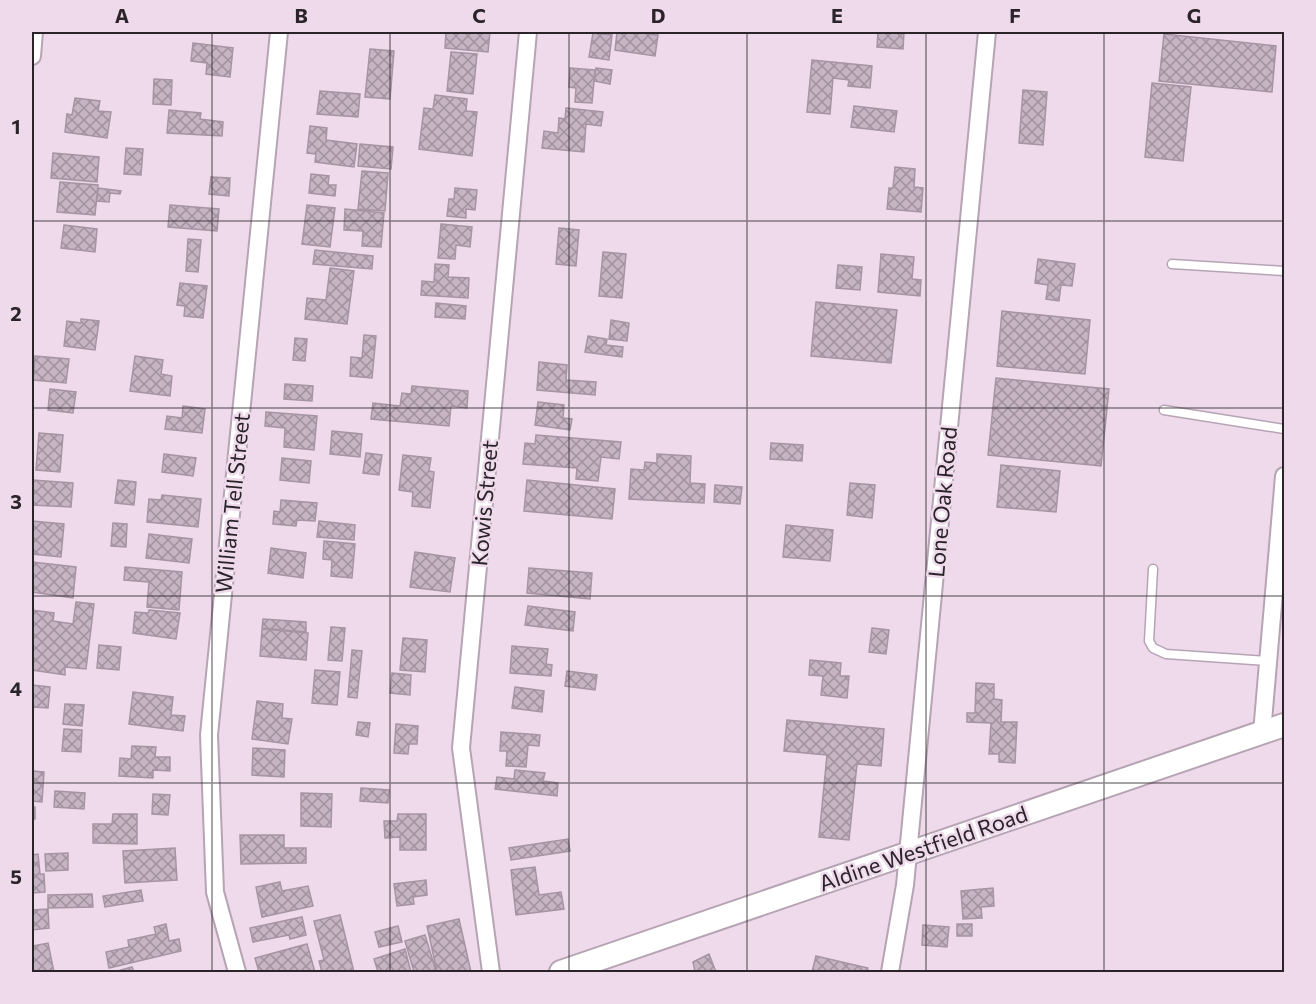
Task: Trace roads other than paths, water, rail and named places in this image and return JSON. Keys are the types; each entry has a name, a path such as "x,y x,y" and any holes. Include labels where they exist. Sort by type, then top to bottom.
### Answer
{"main road":[{"name":"Aldine Westfield Road","path":"561,972 1284,725"}],"street":[{"path":"32,56 34,32"},
{"name":"William Tell Street","path":"237,972 215,892 209,735 279,32"},
{"name":"Kowis Street","path":"491,972 461,748 528,32"},
{"name":"Lone Oak Road","path":"890,972 908,852 987,32"},
{"path":"1262,733 1284,476"}],"lane":[{"path":"1172,264 1284,271"},
{"path":"1164,410 1284,429"},
{"path":"1153,569 1149,641 1153,648 1166,654 1267,661"}]}
